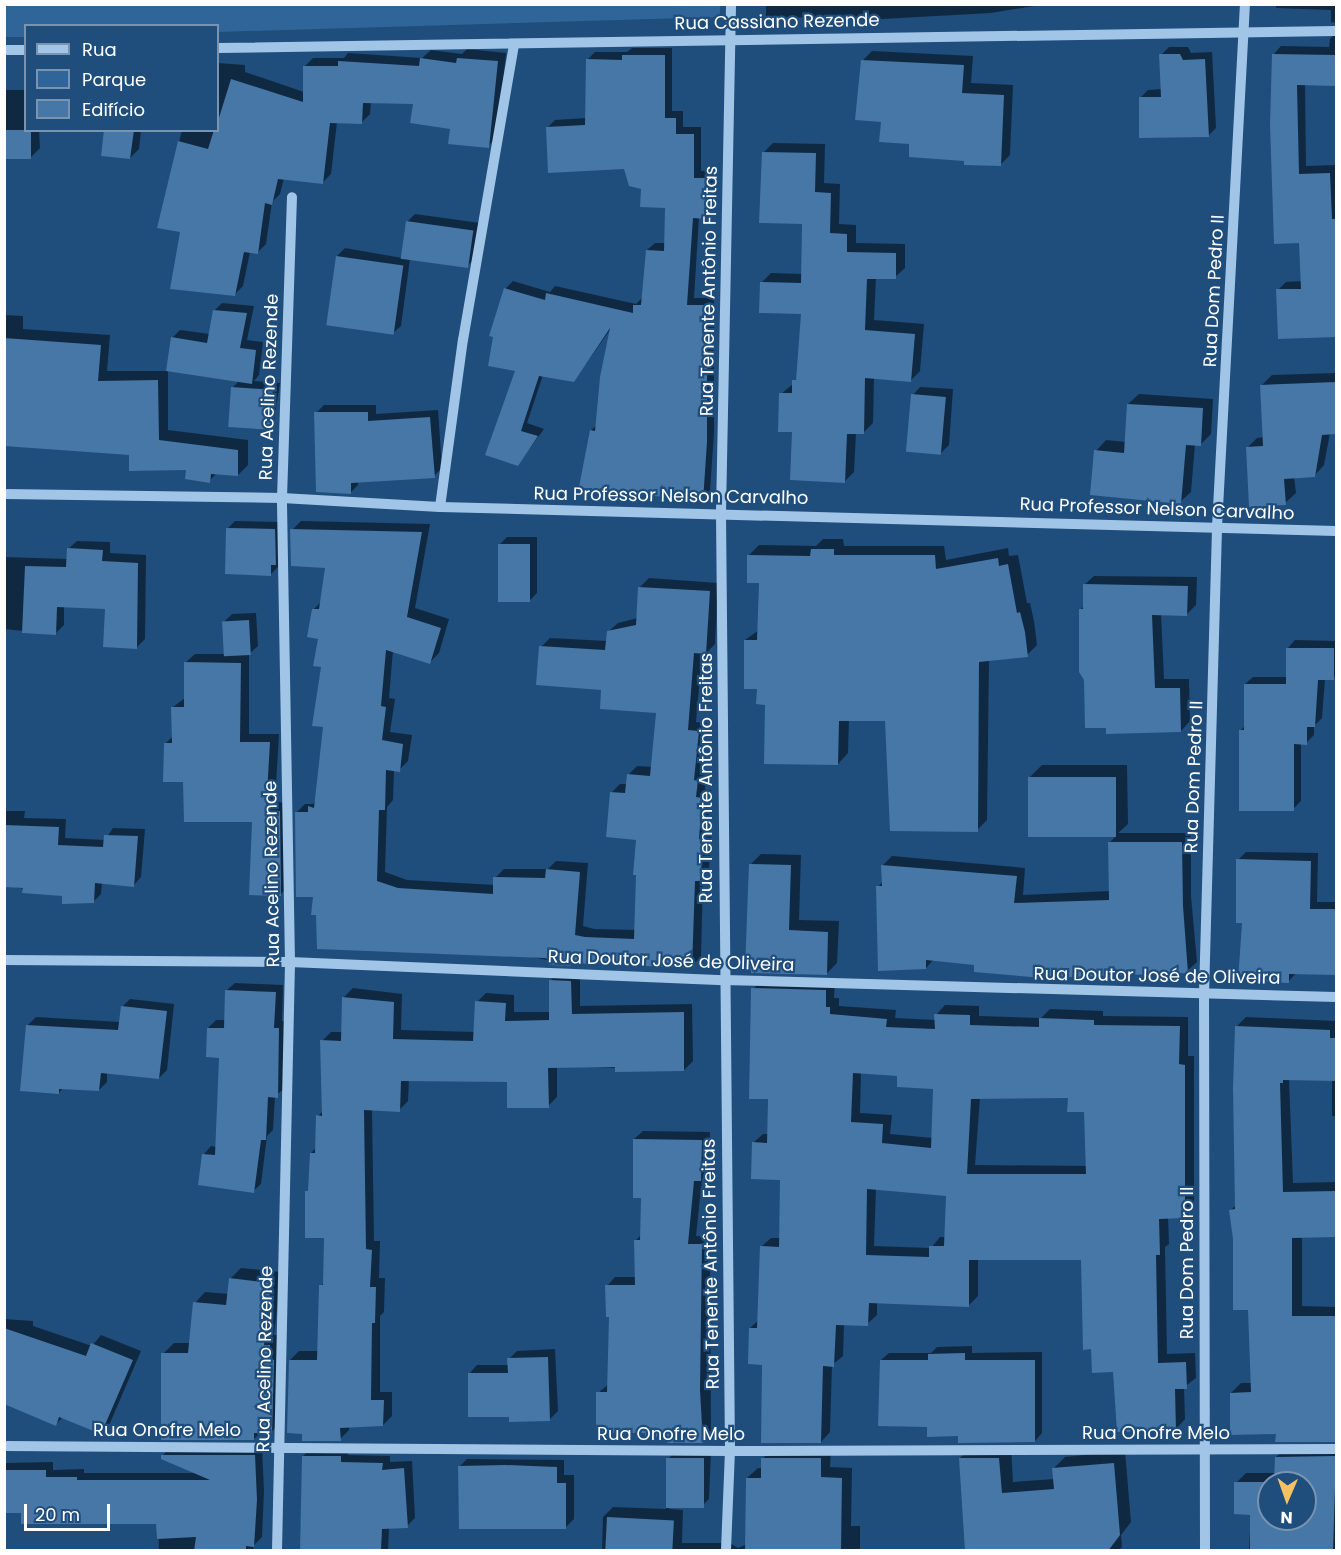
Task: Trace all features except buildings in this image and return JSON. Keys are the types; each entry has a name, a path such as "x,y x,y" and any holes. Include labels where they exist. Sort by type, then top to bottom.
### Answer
{"street":[{"name":"Rua Tenente Antônio Freitas","path":"726,1551 730,1451 721,513 731,4"},
{"name":"Rua Dom Pedro II","path":"1205,1551 1203,1449 1204,994 1217,527 1245,4"},
{"name":"Rua Cassiano Rezende","path":"219,48 1336,31"},
{"path":"440,507 463,340 514,45"},
{"path":"4,50 24,50"},
{"name":"Rua Acelino Rezende","path":"277,1551 290,962 282,498 292,197"},
{"name":"Rua Professor Nelson Carvalho","path":"4,494 282,498 440,507 1336,531"},
{"name":"Rua Doutor José de Oliveira","path":"4,960 290,962 724,980 1336,997"},
{"name":"Rua Onofre Melo","path":"4,1446 730,1451 1336,1449"}],"green space":[{"path":"5,4 720,4 720,17 219,32 219,24 24,24 24,37 4,37"}]}
